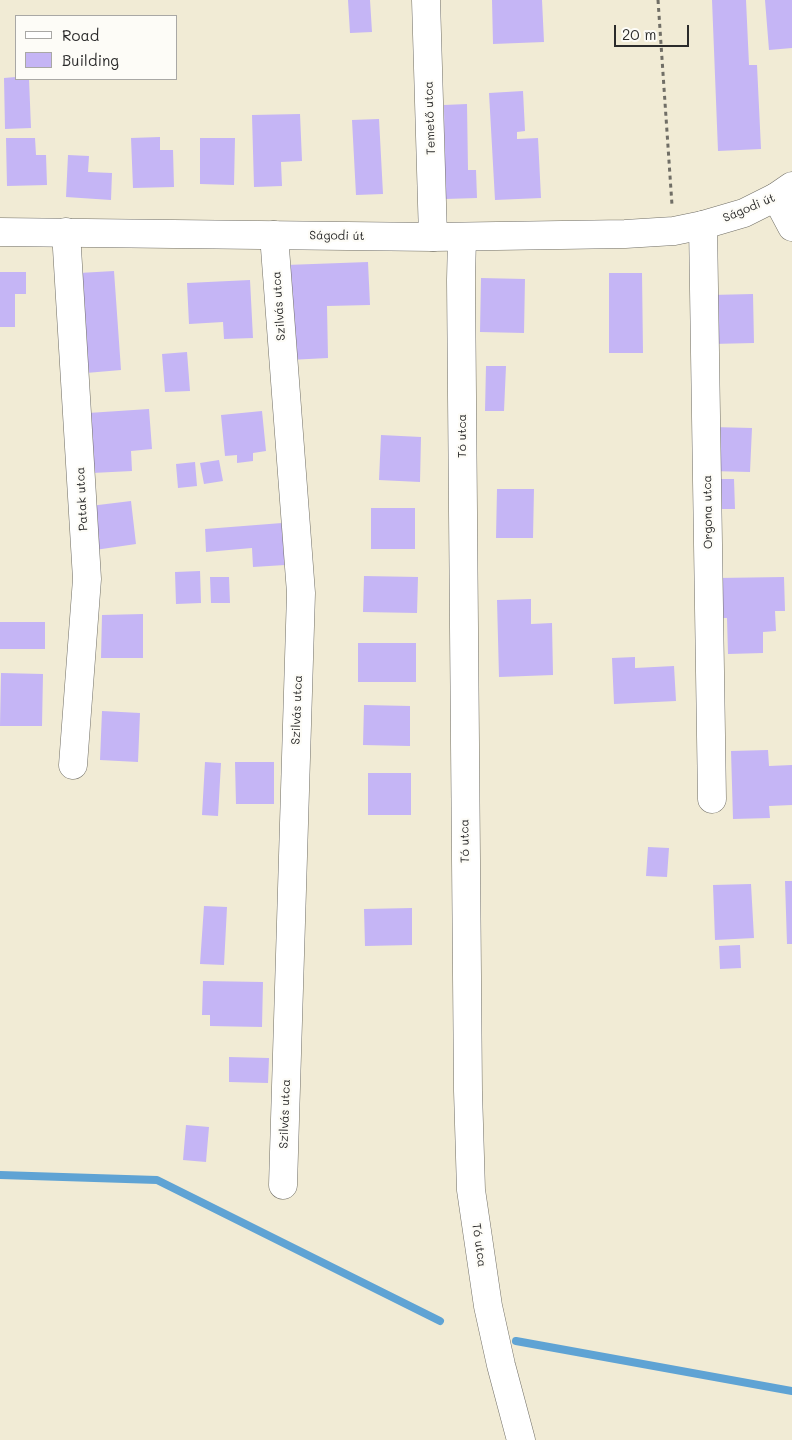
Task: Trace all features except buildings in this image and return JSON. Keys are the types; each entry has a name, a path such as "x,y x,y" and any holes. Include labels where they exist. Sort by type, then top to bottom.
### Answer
{"street":[{"name":"Temető utca","path":"426,0 433,237"},
{"name":"Ságodi út","path":"0,232 433,237 574,236 674,231 704,225 744,212 784,192"},
{"path":"784,192 792,227"},
{"name":"Orgona utca","path":"704,225 712,799"},
{"name":"Patak utca","path":"66,232 86,579 73,765"},
{"name":"Szilvás utca","path":"274,235 301,593 283,1185"},
{"name":"Tó utca","path":"462,236 465,782 468,1091 471,1190 488,1306 521,1440"}],"path":[{"path":"658,0 674,231"}],"waterway":[{"path":"0,1175 157,1180 440,1321"},
{"path":"516,1341 792,1391"}]}
